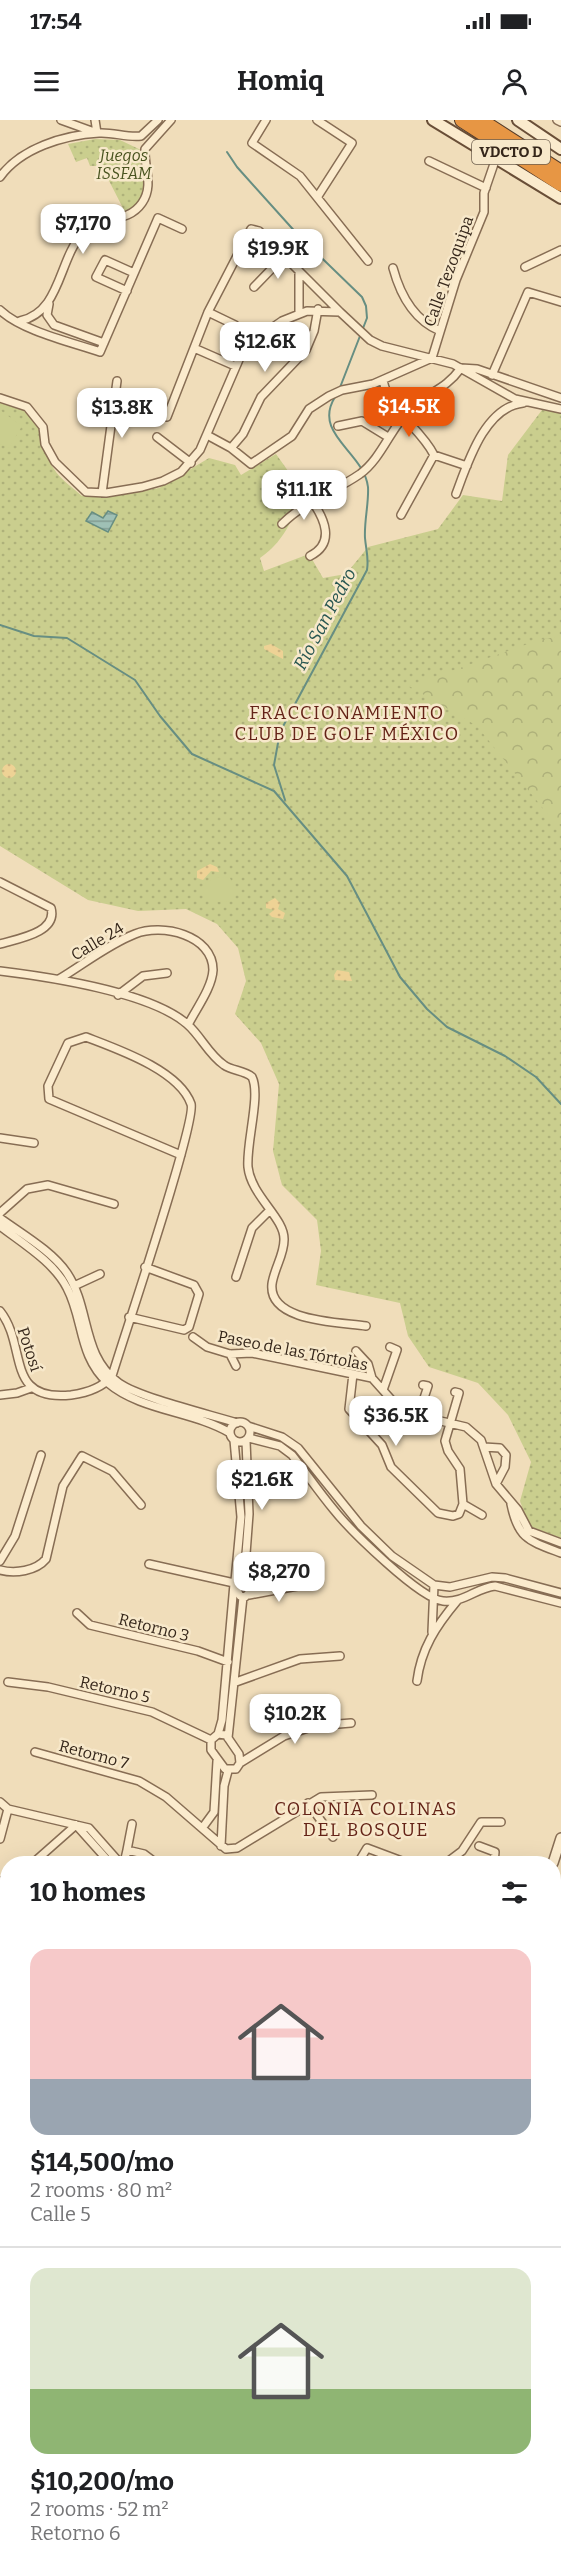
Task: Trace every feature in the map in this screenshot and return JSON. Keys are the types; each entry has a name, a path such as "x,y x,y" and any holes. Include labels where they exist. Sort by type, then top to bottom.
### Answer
{"highway":[{"name":"VDCTO D","path":"462,120 561,182"},
{"path":"466,120 561,182"},
{"path":"475,120 561,173"},
{"name":"VDCTO D","path":"480,120 561,173"}],"main road":[{"path":"433,120 561,198"},
{"path":"518,120 561,149"}],"street":[{"path":"95,120 97,133"},
{"path":"67,121 97,133 141,136 158,120"},
{"path":"104,344 54,325 47,315 49,302 81,234 95,224 126,218 142,204 149,188 145,153 171,120"},
{"path":"266,120 252,143 300,176 368,261"},
{"path":"317,120 352,142 318,196"},
{"path":"0,177 30,150 97,133"},
{"name":"Calle Tezoquipa","path":"432,358 456,280 484,212 486,188 496,158"},
{"path":"429,161 486,188"},
{"path":"0,310 19,322 100,352 158,218 182,230"},
{"path":"167,417 208,312 251,229 259,231 370,340 382,346 453,364 508,396 561,409"},
{"path":"525,267 561,250"},
{"path":"254,287 284,256"},
{"path":"127,291 96,277 105,260 134,273"},
{"path":"393,268 398,286 417,316 427,325 440,331"},
{"path":"299,271 299,312"},
{"path":"492,375 528,292 561,302"},
{"path":"19,322 34,316 49,302"},
{"path":"0,398 27,406 43,427 45,444 67,476 86,492 102,493 163,481 181,472 191,463 207,435 236,366 251,343 299,312 318,309 340,312"},
{"path":"231,448 243,434 261,397 306,350 314,331 318,309"},
{"path":"208,312 235,325 251,343"},
{"path":"194,348 236,366"},
{"path":"207,435 231,448 251,464 292,436 309,409 329,396 342,390 383,380 432,358"},
{"path":"461,368 477,369 561,398"},
{"path":"282,524 312,501 364,470 403,417 429,394 449,384 461,368"},
{"path":"383,380 390,401 403,417 422,434 434,455 467,466"},
{"path":"102,493 117,381"},
{"path":"456,494 476,443 503,409 514,404 532,403"},
{"path":"338,426 362,421 388,437"},
{"path":"158,437 191,463"},
{"path":"401,515 434,455"},
{"path":"310,556 324,543 327,527 312,501"},
{"path":"0,882 51,908 52,913 48,924 39,932 0,944"},
{"name":"Calle 24","path":"59,979 135,934 160,931 195,939 205,949 213,968 212,978 188,1025"},
{"path":"0,971 59,979 162,1007 188,1025 217,1060 225,1066 247,1073 256,1084 248,1168 252,1185 283,1230 285,1239 272,1283 276,1302 290,1314 366,1326"},
{"path":"118,995 143,976 166,973"},
{"path":"110,1379 181,1155 192,1111 187,1096 163,1071 86,1037 68,1043 48,1086 49,1099 181,1155"},
{"path":"0,1138 34,1143"},
{"path":"0,1213 27,1189 48,1185 114,1204"},
{"path":"236,1276 252,1228 269,1211"},
{"path":"0,1218 53,1258 66,1271 74,1286 93,1351 110,1379 144,1393 282,1437 298,1448 341,1505 361,1526 392,1556 434,1585 450,1587 492,1577 505,1578 561,1593"},
{"path":"0,1226 60,1276 68,1289 86,1355 110,1379 134,1398 216,1425 232,1437 280,1446 292,1455 352,1530 401,1575 433,1598 457,1601"},
{"path":"129,1317 184,1330 189,1327 200,1294 194,1285 145,1267"},
{"path":"74,1286 100,1274"},
{"name":"Potosí","path":"0,1311 11,1332 18,1365 31,1388 42,1393 68,1395 94,1389 110,1379"},
{"name":"Paseo de las Tórtolas","path":"193,1337 207,1347 230,1353 252,1353 372,1378 398,1407 418,1416 466,1427 476,1434 484,1447 496,1484 511,1501 529,1531 561,1543"},
{"path":"383,1390 397,1350 390,1347"},
{"path":"356,1351 368,1364 372,1378"},
{"path":"230,1353 236,1366"},
{"path":"353,1374 350,1409 382,1445 391,1467 438,1513 453,1516 459,1514 464,1504 460,1469 446,1447 459,1393 455,1392"},
{"path":"418,1416 428,1386 423,1384"},
{"path":"0,1395 31,1388"},
{"path":"228,1771 210,1746 211,1740 218,1734 222,1720 241,1516 232,1437 237,1423"},
{"path":"228,1738 246,1596 244,1580 249,1514 248,1426"},
{"path":"484,1447 500,1448 506,1455 505,1467 496,1484"},
{"path":"0,1561 15,1536 41,1455"},
{"path":"0,1570 14,1572 28,1569 40,1565 46,1559 63,1486 82,1456 112,1471 141,1505"},
{"name":"Paseo de las Tórtolas","path":"511,1501 516,1525 522,1536 561,1553"},
{"path":"464,1504 482,1515"},
{"path":"150,1564 235,1583 246,1596"},
{"path":"235,1583 239,1579 244,1580"},
{"path":"246,1596 308,1584"},
{"path":"432,1632 434,1585"},
{"path":"417,1681 419,1663 432,1632 457,1601 486,1587 495,1586 561,1603"},
{"name":"Retorno 3","path":"77,1613 90,1625 198,1652 228,1662"},
{"path":"236,1682 300,1659 340,1656"},
{"name":"Retorno 5","path":"8,1682 48,1687 152,1712 211,1740"},
{"path":"228,1771 236,1769 240,1762 284,1736 314,1726 351,1724"},
{"path":"218,1734 228,1738 239,1754 240,1762"},
{"name":"Retorno 7","path":"35,1752 139,1781 166,1797 221,1846"},
{"path":"202,1827 214,1812 218,1773 217,1758"},
{"path":"228,1771 224,1786 221,1846 237,1848 298,1812 308,1803 335,1795 372,1795"},
{"path":"0,1802 8,1809 76,1825 107,1856"},
{"path":"308,1803 333,1837"},
{"path":"0,1839 8,1809"},
{"path":"455,1856 462,1851 481,1822 501,1821"},
{"path":"125,1856 132,1824"},
{"path":"41,1856 76,1825"},
{"path":"555,1856 561,1838"},
{"path":"479,1846 495,1852 495,1856"},
{"path":"362,1856 367,1848 388,1856"},
{"path":"127,1850 147,1856"}],"green space":[{"name":"Juegos ISSFAM","path":"95,139 120,140 143,151 146,187 141,201 127,216 103,169 100,166 90,166 87,158 76,162 68,144"},
{"path":"0,402 19,408 37,421 47,456 54,469 82,496 113,496 159,488 209,458 235,465 241,475 276,454 308,499 287,515 290,523 284,533 260,558 264,571 309,554 323,578 346,574 368,547 438,529 463,495 502,501 508,455 542,410 561,413 561,1538 529,1526 520,1501 531,1462 508,1415 478,1383 429,1367 408,1336 400,1303 316,1285 321,1251 317,1220 282,1185 273,1151 279,1084 261,1043 235,1014 246,981 238,948 217,924 186,909 138,911 88,900 0,846"},
{"path":"0,410 22,426 9,448 0,444"},
{"path":"561,636 561,824 553,821 477,726 409,686 539,640"},
{"path":"219,877 230,878 236,891 231,901 216,902 204,894 203,884"}],"sand":[{"path":"271,644 283,651 283,659 264,649 264,646"},
{"path":"9,764 14,766 16,771 14,776 9,778 4,776 2,771 4,766"},
{"path":"210,864 217,867 219,872 211,871 203,880 197,878 197,871"},
{"path":"275,898 280,903 278,909 285,913 283,919 272,917 269,914 274,910 266,908 266,903"},
{"path":"337,970 349,972 352,981 335,980 334,975"}],"water":[{"path":"108,511 117,515 108,532 86,521 92,512 103,518"}],"waterway":[{"name":"Río San Pedro","path":"227,152 237,167 299,236 362,297 366,306 367,318 339,390"},
{"name":"Río San Pedro","path":"285,800 274,765 280,732 367,570 365,532 368,487 358,463 334,433 330,422 330,410 335,397"},
{"path":"0,625 34,636 67,638 135,680 160,716 192,754 274,791 347,876 400,977 427,1009 447,1027 505,1056 536,1077 561,1104"}],"district":[{"name":"FRACCIONAMIENTO CLUB DE GOLF MÉXICO","path":"347,723"},
{"name":"COLONIA COLINAS DEL BOSQUE","path":"366,1819"}]}
